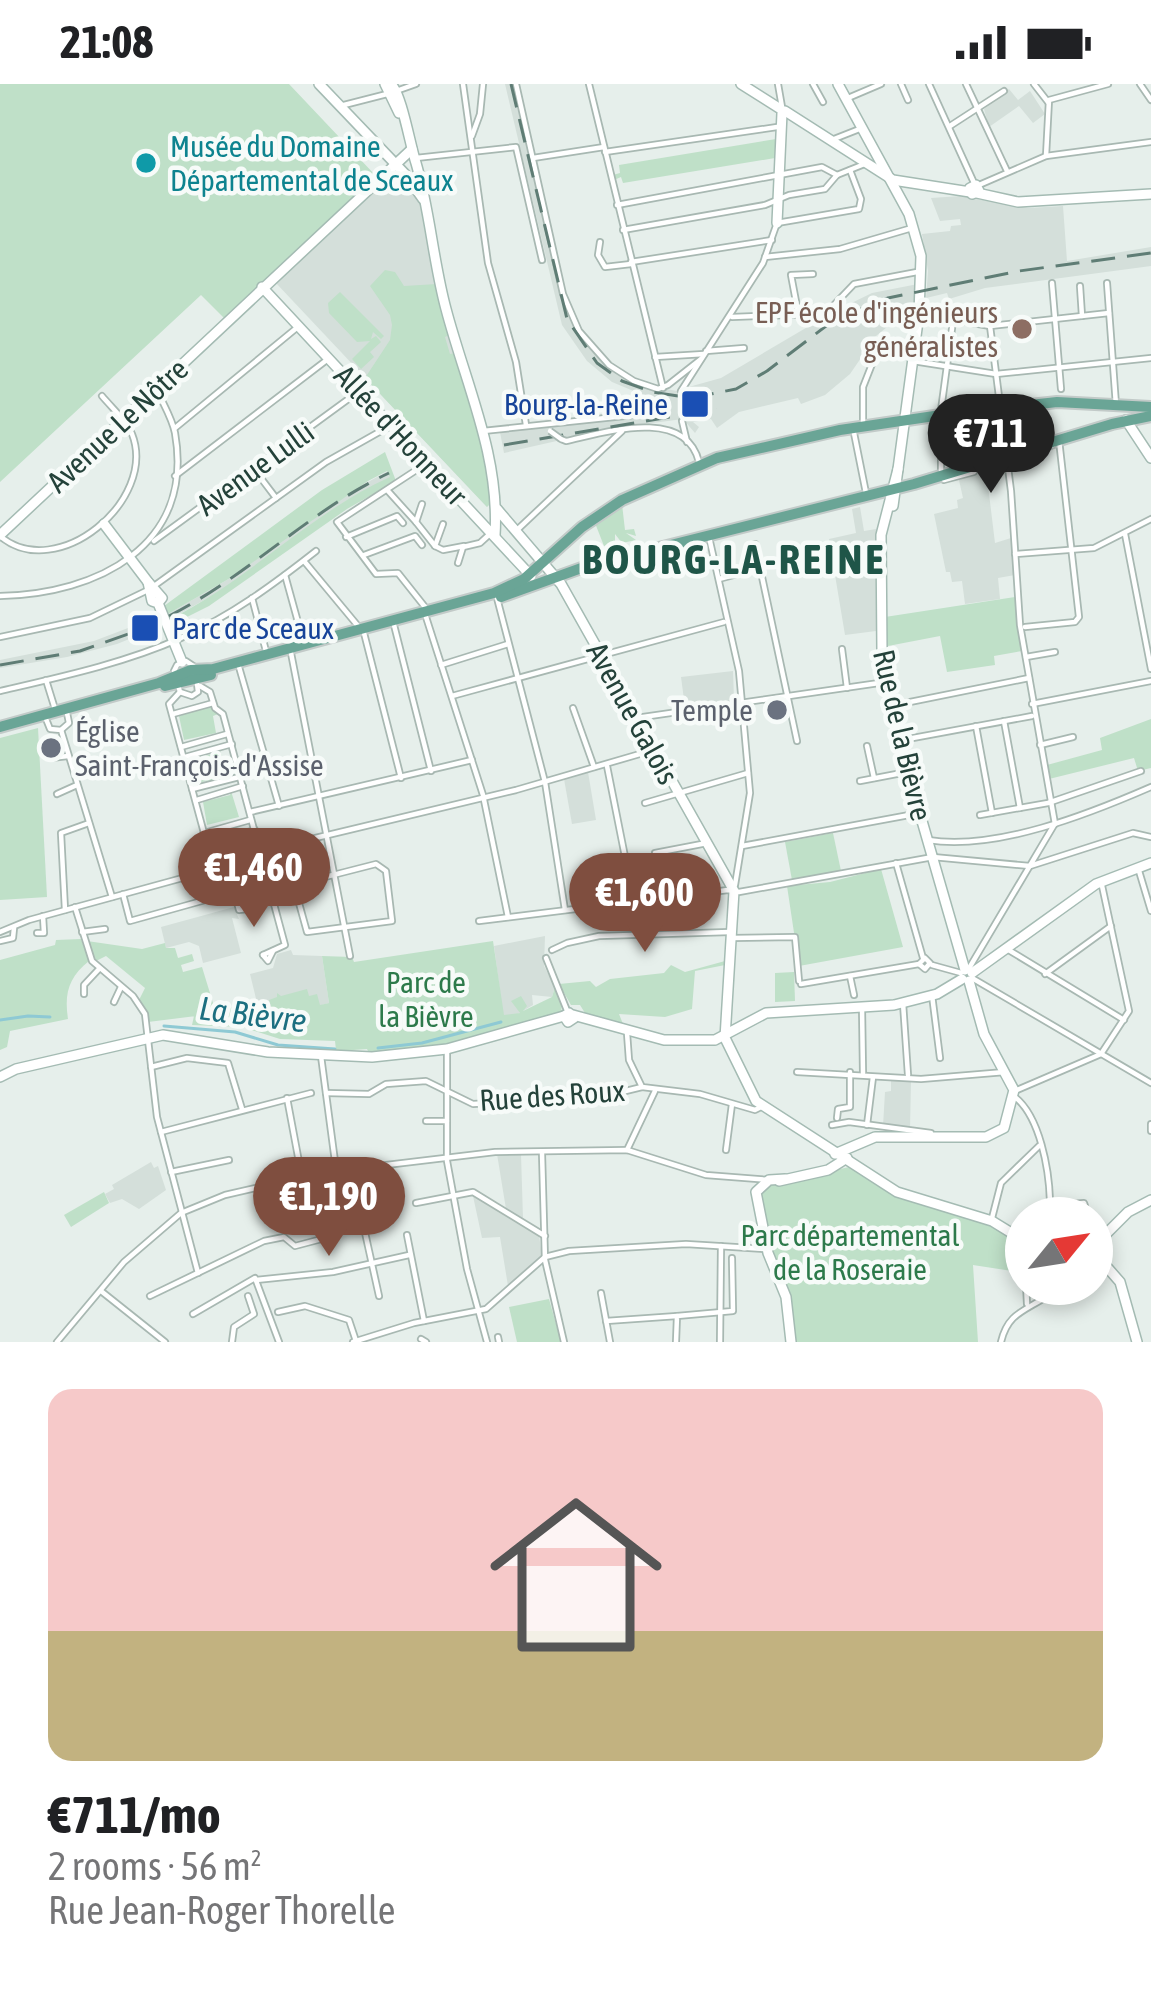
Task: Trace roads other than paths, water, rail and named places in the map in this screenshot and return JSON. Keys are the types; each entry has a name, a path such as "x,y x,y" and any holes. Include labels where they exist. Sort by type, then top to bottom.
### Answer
{"main road":[{"path":"319,84 411,160 427,209 445,307 492,463 497,509 494,534"},
{"path":"741,84 890,178 975,189"},
{"name":"Rue de la Bièvre","path":"838,84 906,209 922,271 898,469 883,492 880,624 889,682 908,772 984,1034 1014,1094"},
{"path":"391,90 417,189 427,209"},
{"path":"777,223 782,110"},
{"path":"867,164 878,156"},
{"name":"Avenue Le Nôtre","path":"0,536 263,288 411,160"},
{"path":"890,178 1025,201 1151,194"},
{"path":"905,183 901,190 906,209"},
{"name":"Allée d'Honneur","path":"263,288 530,573 536,586"},
{"path":"198,678 494,593 530,573 622,500 699,464 858,427 940,415 1057,402 1151,407"},
{"path":"1118,405 1123,421 1151,458"},
{"path":"0,729 178,678 198,678 238,667 304,644 496,598 682,541 914,484 1151,416"},
{"name":"Avenue Galois","path":"497,509 542,562 562,576 601,656 734,891 730,1028 724,1038"},
{"path":"104,524 150,586 152,601 158,603 176,640 178,678"},
{"path":"730,1028 770,1012 903,1003 932,995 1007,949 1100,881 1151,863"},
{"path":"0,1077 150,1036 321,1056 372,1057 448,1048 569,1017 680,1041 724,1038 761,1107 848,1155 897,1192 1005,1229"},
{"path":"791,1342 786,1297 767,1249 758,1187 769,1180 824,1171 875,1137 997,1133 1008,1121 1014,1094"},
{"path":"759,1204 761,1188 785,1179"},
{"path":"1113,1227 1128,1212 1148,1204"},
{"path":"1113,1273 1137,1342"}],"street":[{"path":"340,106 416,84"},
{"path":"463,84 491,274 516,362 526,425"},
{"path":"472,136 483,84"},
{"path":"516,84 570,314 609,365 634,381 663,388"},
{"path":"589,84 663,388"},
{"path":"778,84 782,110"},
{"path":"823,102 815,87 825,84"},
{"path":"847,99 881,84"},
{"path":"902,84 908,100"},
{"path":"929,84 975,189 1046,156 1151,142"},
{"path":"966,84 1007,171"},
{"path":"1034,84 1048,102 1046,156"},
{"path":"1048,102 1108,84"},
{"path":"1140,84 1151,100"},
{"path":"1066,86 1072,93"},
{"path":"950,126 1004,92"},
{"path":"533,158 779,126"},
{"path":"832,141 862,128"},
{"path":"411,160 516,148 542,260"},
{"path":"623,230 825,188 837,175 867,164"},
{"path":"617,205 822,167 837,175"},
{"path":"681,391 766,256 777,223 859,209 861,199 850,170"},
{"path":"766,256 839,249 914,227"},
{"path":"601,242 598,255 605,267 772,239"},
{"path":"731,317 816,314 831,308 854,284 922,271"},
{"path":"799,312 791,275 813,274"},
{"path":"1052,283 1061,389"},
{"path":"1107,283 1118,405"},
{"path":"1080,286 1082,316"},
{"path":"919,314 990,326 1109,314"},
{"path":"940,476 940,415 953,320"},
{"path":"175,428 299,326"},
{"path":"967,975 1055,824 1026,657 1009,455 990,326"},
{"path":"654,353 703,354 744,348"},
{"path":"663,388 703,354"},
{"path":"883,492 858,427 863,387 876,354 996,374 1151,358"},
{"path":"175,476 329,358"},
{"path":"149,544 175,476 175,428 156,389"},
{"name":"Avenue Lulli","path":"0,596 75,584 132,558 360,391"},
{"path":"0,536 18,547 42,550 74,542 104,524 126,490 134,465 134,439 102,396"},
{"path":"483,431 634,416 650,402"},
{"path":"682,421 687,442"},
{"path":"0,637 90,618 150,586 332,458 392,425"},
{"path":"547,428 563,440 656,427 687,442 699,464"},
{"path":"515,532 622,431"},
{"path":"1023,627 1078,620 1060,439"},
{"path":"428,463 338,520 338,526 376,574 398,573 428,614 484,798 508,917"},
{"path":"914,484 917,488 974,472 975,467"},
{"path":"254,469 276,498"},
{"path":"388,490 443,550 480,543 494,534"},
{"path":"416,522 422,504"},
{"path":"346,537 397,516 404,523"},
{"path":"1015,554 1094,548 1151,519"},
{"path":"435,546 443,524"},
{"path":"1126,534 1148,633 1151,669"},
{"path":"361,555 415,536 422,545"},
{"path":"709,537 742,703 750,796 734,891"},
{"path":"754,544 797,741"},
{"path":"458,563 464,546"},
{"path":"0,691 176,640 252,598 316,551"},
{"path":"304,561 362,631 401,778"},
{"path":"716,579 760,568"},
{"path":"285,575 304,644"},
{"path":"252,598 271,656"},
{"path":"496,598 545,782 565,910"},
{"path":"452,696 727,622"},
{"path":"394,625 431,771"},
{"path":"441,665 508,644"},
{"path":"842,649 847,688"},
{"path":"1026,657 1055,652"},
{"path":"291,653 350,956"},
{"path":"238,667 279,806"},
{"path":"178,678 192,697 198,678"},
{"path":"178,678 169,703 214,870"},
{"path":"198,678 223,714 241,776 286,947 273,951"},
{"path":"895,705 1029,678"},
{"path":"46,680 56,715 50,729 61,730 69,723 56,715"},
{"path":"1033,704 1151,681"},
{"path":"636,718 889,682"},
{"path":"172,715 213,703"},
{"path":"573,708 594,767"},
{"path":"902,740 1034,715"},
{"path":"1004,721 1020,808"},
{"path":"976,726 992,813"},
{"path":"61,730 112,897"},
{"path":"181,747 229,734"},
{"path":"1042,744 1073,737"},
{"path":"183,758 232,744"},
{"path":"867,746 874,778"},
{"path":"0,932 261,854 545,782 654,749"},
{"path":"51,758 68,756"},
{"path":"204,832 279,806 472,760"},
{"path":"607,764 634,902"},
{"path":"980,815 1050,802 1142,771"},
{"path":"860,781 908,772"},
{"path":"645,803 748,773"},
{"path":"192,789 241,776"},
{"path":"57,794 77,784"},
{"path":"195,800 243,787"},
{"path":"928,840 956,844 1055,824 1151,787"},
{"path":"741,846 920,813"},
{"path":"65,910 61,833 89,823"},
{"path":"206,843 255,830"},
{"path":"479,921 734,891 933,856 1030,866 1133,833 1151,837"},
{"path":"655,853 707,843"},
{"path":"227,866 240,911 256,908 244,861"},
{"path":"896,863 921,961"},
{"path":"392,921 382,866 296,884 292,890 307,932 345,930 404,919"},
{"path":"1138,868 1151,911"},
{"path":"1049,1197 1039,1145 1028,1114 1014,1094 1101,1054 1130,1008 1100,881"},
{"path":"123,894 130,921 235,892"},
{"path":"75,907 99,969 141,1005 150,1036 161,1132 198,1273"},
{"path":"38,933 44,933 43,916"},
{"path":"0,941 13,938 14,926"},
{"path":"1045,974 1112,926"},
{"path":"82,932 105,928"},
{"path":"552,950 599,936 795,937 800,983 921,961 967,975 1151,1083"},
{"path":"1007,949 1124,1020"},
{"path":"546,958 569,1017"},
{"path":"84,994 84,985 99,969"},
{"path":"850,976 854,995"},
{"path":"114,1002 121,987"},
{"path":"932,995 940,1058"},
{"path":"903,1003 908,1078"},
{"path":"862,1007 863,1073"},
{"path":"622,1028 629,1060 642,1087 700,1094 755,1110 761,1107"},
{"path":"448,1048 447,1157 488,1342"},
{"path":"321,1056 336,1171"},
{"path":"152,1067 187,1058 228,1063 243,1111"},
{"path":"797,1072 908,1078 1005,1072"},
{"path":"837,1118 838,1109 850,1107 850,1072"},
{"path":"867,1125 873,1074"},
{"name":"Rue des Roux","path":"326,1093 369,1094 388,1084 424,1081 473,1104 601,1097 642,1087"},
{"path":"626,1150 656,1091"},
{"path":"161,1132 311,1093"},
{"path":"287,1098 302,1178"},
{"path":"726,1150 732,1104"},
{"path":"426,1121 447,1120"},
{"path":"832,1125 867,1125 934,1137"},
{"path":"992,1221 1001,1183 1039,1145"},
{"path":"57,1342 129,1258 181,1213 225,1195 336,1171 495,1152 626,1150 706,1175 769,1180"},
{"path":"542,1153 545,1257 564,1342"},
{"path":"171,1172 230,1160"},
{"path":"351,1169 379,1296"},
{"path":"150,1296 264,1240 284,1237 296,1246 333,1236 324,1173"},
{"path":"416,1203 473,1192 545,1235"},
{"path":"407,1235 424,1321"},
{"path":"278,1312 305,1306 349,1320 354,1341 489,1307 545,1257 569,1251 686,1244 767,1249"},
{"path":"720,1342 722,1246"},
{"path":"193,1314 256,1280 333,1272 410,1255"},
{"path":"606,1322 734,1311 733,1258"},
{"path":"722,1275 733,1275"},
{"path":"256,1280 280,1342"},
{"path":"101,1291 166,1342"},
{"path":"601,1293 610,1342"},
{"path":"232,1342 234,1327 254,1314 248,1296"},
{"path":"1001,1342 1006,1322 1026,1305"},
{"path":"676,1342 677,1316"}],"waterway":[{"name":"La Bièvre","path":"0,1020 50,1017"},
{"name":"La Bièvre","path":"378,1048 422,1043 501,1022"},
{"name":"La Bièvre","path":"164,1026 235,1032 278,1045 335,1049"}],"tunnel":[{"path":"681,391 682,421"}],"railway":[{"path":"511,84 567,319 597,363 622,381 652,392 691,398 736,389 834,320 888,298 1019,271 1151,253"},
{"path":"504,445 717,409"},
{"path":"169,616 226,582 332,505 389,473"},
{"path":"0,665 80,651 148,627"}],"place":[{"name":"Musée du Domaine Départemental de Sceaux","path":"146,163"},
{"name":"EPF école d'ingénieurs généralistes","path":"1022,329"},
{"name":"Bourg-la-Reine","path":"695,404"},
{"name":"Parc de Sceaux","path":"145,628"},
{"name":"Temple","path":"777,710"},
{"name":"Église Saint-François-d'Assise","path":"51,748"}],"district":[{"name":"BOURG-LA-REINE","path":"734,559"}],"park label":[{"name":"Parc de la Bièvre","path":"426,999"},
{"name":"Parc départemental de la Roseraie","path":"850,1252"}]}
